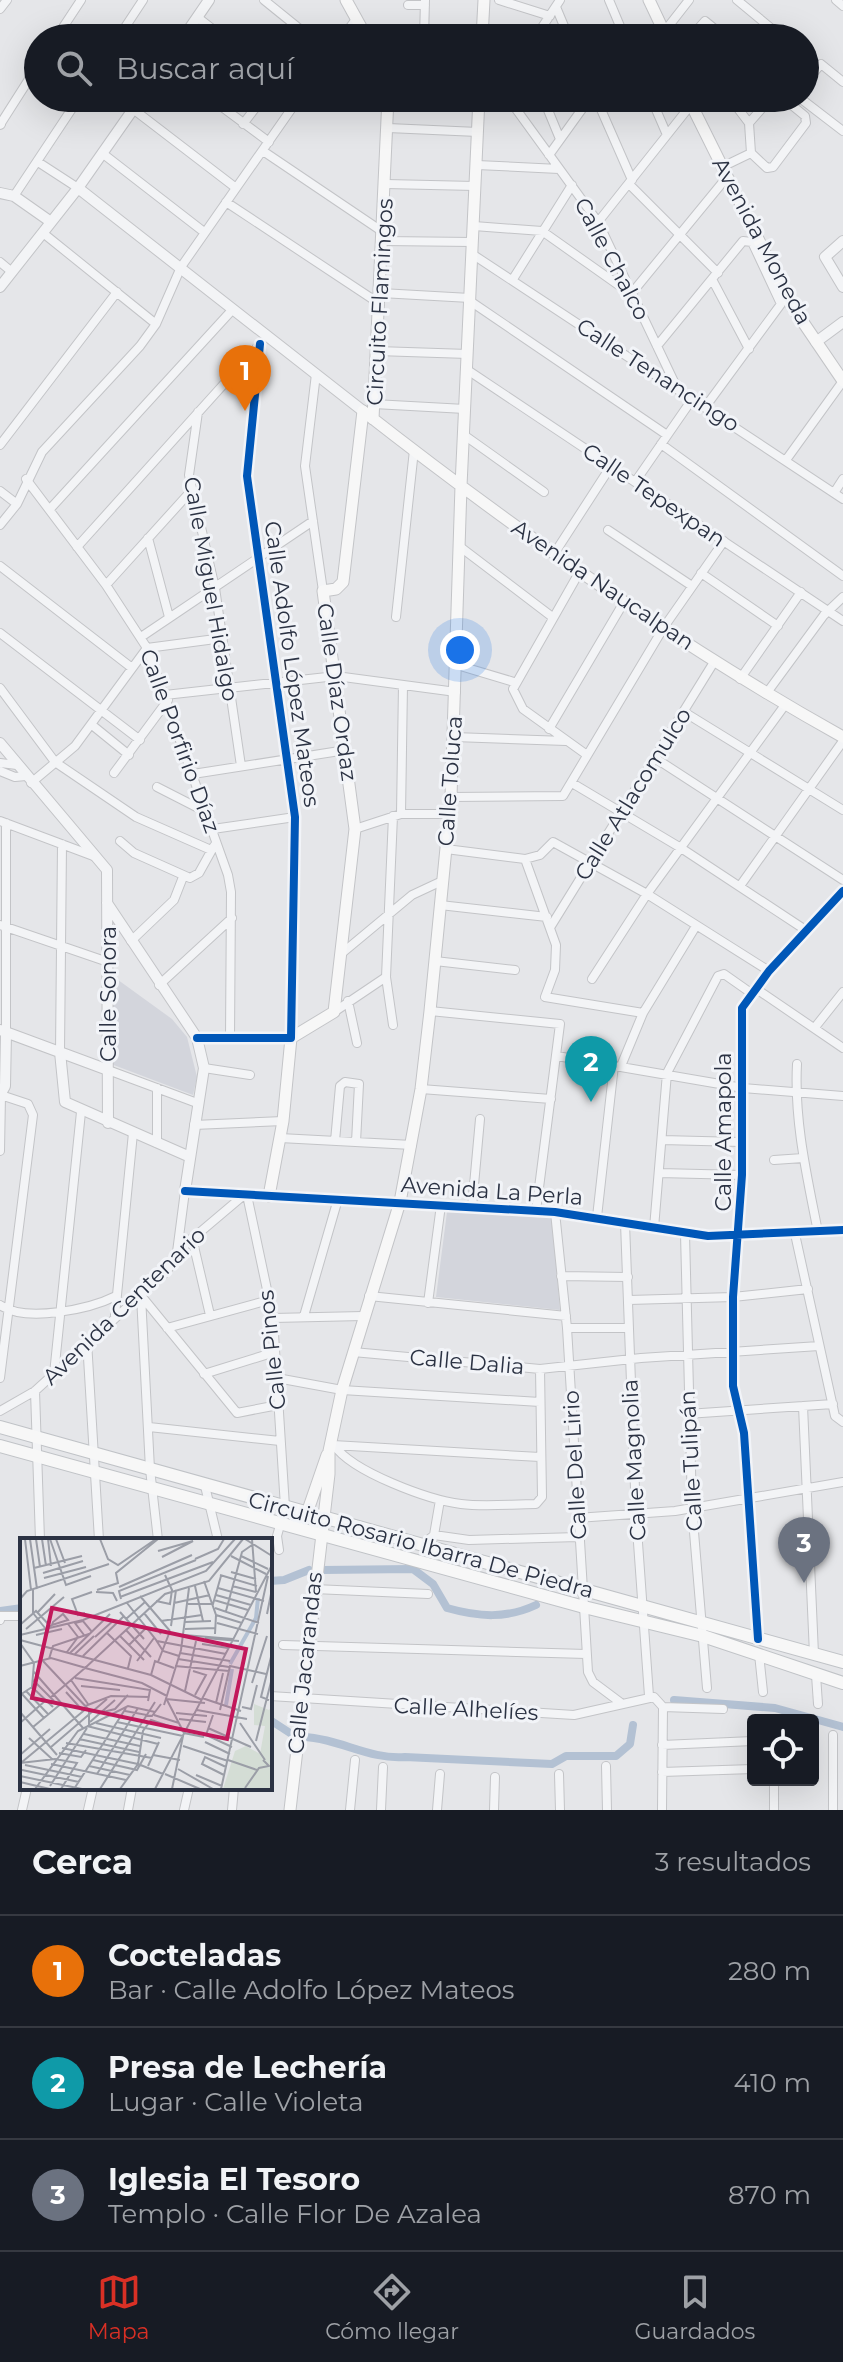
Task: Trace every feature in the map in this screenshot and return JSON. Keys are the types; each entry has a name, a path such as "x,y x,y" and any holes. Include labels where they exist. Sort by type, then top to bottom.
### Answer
{"main road":[{"path":"346,0 360,24"},
{"path":"483,24 484,0"},
{"path":"649,0 660,24"},
{"name":"Circuito Flamingos","path":"370,411 377,351 388,112"},
{"name":"Calle Toluca","path":"321,1517 342,1390 400,1202 421,1089 430,1011 451,797 461,486 479,112"},
{"name":"Avenida Moneda","path":"694,112 790,303 843,381"},
{"path":"323,591 336,589 343,582 370,411"},
{"name":"Avenida Naucalpan","path":"370,411 414,450 554,554 740,679 843,739"},
{"name":"Calle Díaz Ordaz","path":"323,591 355,829 334,1012"},
{"path":"291,1038 334,1012"},
{"name":"Calle Adolfo López Mateos","path":"269,1196 283,1121 291,1038"},
{"name":"Circuito Rosario Ibarra De Piedra","path":"0,1427 843,1662"},
{"path":"0,1446 584,1607 703,1636 843,1683"},
{"name":"Calle Toluca","path":"307,1513 319,1471 331,1447"},
{"name":"Calle Jacarandas","path":"290,1810 321,1517"}],"street":[{"path":"0,9 7,0"},
{"path":"65,24 81,0"},
{"path":"127,24 143,0"},
{"path":"192,24 209,0"},
{"path":"264,0 294,24"},
{"path":"499,0 550,16"},
{"path":"609,0 619,24"},
{"path":"673,24 689,0"},
{"path":"737,0 766,24"},
{"path":"836,0 843,6"},
{"path":"408,5 425,3 424,24"},
{"path":"545,24 558,3"},
{"path":"558,3 565,24"},
{"path":"197,17 206,24"},
{"path":"352,24 357,18"},
{"path":"819,66 821,64 843,82"},
{"path":"0,123 24,86"},
{"path":"14,196 70,112"},
{"path":"0,287 78,188 131,112"},
{"path":"137,112 236,188"},
{"path":"228,112 269,142"},
{"path":"243,124 252,112"},
{"path":"0,525 17,504 26,479 42,452 140,346 156,324 181,267 289,112"},
{"name":"Calle Chalco","path":"518,112 598,222 677,388"},
{"path":"549,112 560,139"},
{"path":"549,155 582,112"},
{"path":"599,112 630,182 716,277 749,349"},
{"path":"657,112 667,135"},
{"path":"598,222 682,112"},
{"path":"741,112 749,123 751,153 769,168 776,165 807,120 798,112"},
{"path":"749,123 759,112"},
{"path":"818,112 843,131"},
{"path":"388,128 478,132"},
{"path":"263,151 383,236 472,248"},
{"path":"102,153 204,232"},
{"path":"474,226 542,231 631,294 680,235 725,172 751,153"},
{"name":"Circuito Flamingos","path":"38,162 78,188 181,267 233,309 264,340 370,411"},
{"path":"477,165 559,169"},
{"path":"386,184 475,186"},
{"path":"513,279 572,185"},
{"path":"0,193 14,196 51,222"},
{"path":"226,202 380,299 470,300 667,435"},
{"path":"43,233 156,324"},
{"path":"657,346 748,239 781,304 706,406"},
{"path":"843,241 825,257 843,287"},
{"name":"Calle Tenancingo","path":"472,248 513,279 843,499"},
{"path":"0,262 12,272"},
{"path":"0,445 117,292"},
{"path":"50,509 233,309"},
{"path":"816,342 843,322"},
{"path":"77,547 264,340"},
{"name":"Calle Adolfo López Mateos","path":"264,340 247,476 295,817 291,1038"},
{"path":"377,351 468,354"},
{"name":"Calle Tepexpan","path":"466,369 843,621"},
{"name":"Calle Díaz Ordaz","path":"316,374 305,466 323,591"},
{"path":"786,460 843,381"},
{"path":"635,482 693,398"},
{"path":"370,411 465,409"},
{"name":"Calle Miguel Hidalgo","path":"198,412 189,462 191,491 215,588 241,766"},
{"path":"464,435 544,492"},
{"path":"661,444 843,576"},
{"path":"396,617 414,450"},
{"path":"554,554 611,466"},
{"name":"Calle Porfirio Díaz","path":"26,479 141,637 166,698 213,829 214,846 230,883 230,1038"},
{"path":"834,493 843,479"},
{"path":"0,491 17,504"},
{"path":"106,585 191,491"},
{"path":"141,637 313,521"},
{"path":"608,530 692,586"},
{"path":"148,538 169,617"},
{"path":"451,797 563,796 664,627 724,541"},
{"path":"459,546 551,616"},
{"path":"0,566 132,668"},
{"path":"580,571 514,682 516,703 587,755"},
{"path":"701,573 778,626"},
{"path":"740,679 801,592"},
{"path":"766,694 843,597"},
{"path":"549,729 624,602"},
{"path":"0,633 140,740"},
{"path":"0,771 28,779 55,762 103,712 147,648 223,638"},
{"name":"Calle Atlacomulco","path":"549,922 591,862 714,662"},
{"path":"457,665 514,682"},
{"path":"114,773 140,740 166,698 229,686 336,676 456,692"},
{"path":"393,1025 386,977 403,685"},
{"path":"0,688 55,762 136,817 214,846 199,873 183,877 134,853 120,841"},
{"path":"592,979 647,894 785,705"},
{"path":"684,712 843,810"},
{"path":"92,725 129,755"},
{"path":"454,737 566,741"},
{"path":"740,886 843,739"},
{"path":"0,743 97,857"},
{"path":"193,774 346,750"},
{"path":"655,758 843,880"},
{"path":"0,763 17,765"},
{"path":"572,783 681,848 807,931"},
{"path":"157,787 207,813"},
{"path":"355,829 397,815 449,814"},
{"path":"213,829 295,817"},
{"path":"0,1151 0,1095 5,1086 3,822 97,857"},
{"path":"446,849 525,859 540,855 550,841 647,894 769,971"},
{"path":"62,844 60,1052 65,1102 81,1112 190,1157"},
{"name":"Calle Sonora","path":"97,857 106,866 108,1123"},
{"path":"525,859 549,922 557,959 553,980 546,991 547,1000 643,1013"},
{"path":"131,941 174,900 183,877"},
{"path":"341,954 412,895 442,881"},
{"path":"753,990 843,891"},
{"path":"107,903 197,1038 204,1068 177,1252"},
{"path":"440,905 549,922"},
{"path":"159,985 232,918"},
{"path":"3,926 108,962"},
{"path":"597,1217 618,1066 643,1013 696,926"},
{"path":"435,961 515,970"},
{"path":"654,1228 667,1073 718,976 724,974 816,1026 843,1048"},
{"path":"334,1012 386,977"},
{"name":"Calle Amapola","path":"753,990 742,1008 742,1175 732,1352 733,1386 744,1433 758,1639"},
{"path":"816,1026 843,992"},
{"path":"348,1001 357,1043"},
{"path":"430,1011 560,1024 536,1211"},
{"path":"3,1031 197,1103"},
{"path":"197,1038 291,1038"},
{"path":"557,1056 743,1088 843,1096"},
{"path":"797,1064 796,1094 803,1158 818,1232"},
{"path":"204,1068 250,1075"},
{"path":"335,1141 340,1086 345,1082 359,1084 356,1142"},
{"path":"157,1088 157,1143"},
{"path":"421,1089 551,1099"},
{"path":"0,1095 28,1104 33,1115 4,1308 0,1378"},
{"path":"54,1374 81,1112"},
{"path":"472,1207 480,1119"},
{"path":"194,1125 283,1121"},
{"path":"114,1316 133,1133"},
{"path":"280,1138 412,1145"},
{"path":"662,1140 741,1142"},
{"path":"774,1160 803,1158"},
{"path":"659,1173 742,1175"},
{"name":"Avenida La Perla","path":"185,1191 555,1212 685,1234 740,1236 843,1230"},
{"name":"Avenida Centenario","path":"0,1411 35,1391 166,1272 177,1252 192,1238 246,1195"},
{"name":"Calle Pinos","path":"246,1195 273,1318 285,1507 277,1536 279,1550"},
{"path":"304,1316 338,1199"},
{"path":"428,1303 441,1205"},
{"name":"Calle Del Lirio","path":"555,1212 570,1368 586,1654 593,1682 621,1703"},
{"name":"Calle Magnolia","path":"625,1223 636,1515 643,1620 662,1745 662,1810"},
{"name":"Calle Tulipán","path":"685,1234 687,1414 707,1688"},
{"path":"795,1234 833,1404 837,1418 843,1422"},
{"path":"192,1238 210,1315"},
{"path":"561,1276 628,1277"},
{"path":"629,1300 733,1297 808,1289"},
{"path":"4,1308 60,1313 93,1307 116,1296"},
{"path":"141,1296 237,1413 278,1405"},
{"path":"141,1296 151,1487 158,1538"},
{"path":"369,1296 566,1316"},
{"path":"167,1328 269,1300"},
{"path":"273,1318 363,1316"},
{"path":"567,1328 629,1328"},
{"path":"87,1341 99,1538"},
{"name":"Calle Dalia","path":"353,1352 540,1369 686,1354 819,1346"},
{"path":"204,1374 275,1352"},
{"path":"331,1447 352,1464 440,1500 467,1504 540,1502 540,1369"},
{"path":"277,1378 342,1390 540,1402"},
{"path":"35,1391 40,1538"},
{"path":"687,1414 833,1404"},
{"path":"803,1406 814,1654"},
{"path":"149,1427 280,1441"},
{"path":"331,1447 540,1457"},
{"path":"577,1518 692,1508 843,1482"},
{"path":"205,1486 218,1538"},
{"path":"423,1544 434,1535 440,1500"},
{"path":"434,1535 469,1540 578,1537"},
{"path":"456,1571 459,1555"},
{"path":"313,1589 428,1594"},
{"path":"0,1618 20,1616"},
{"path":"283,1645 586,1654"},
{"path":"759,1654 763,1692"},
{"path":"816,1675 818,1704"},
{"name":"Calle Alhelíes","path":"272,1696 301,1701 574,1715 621,1703 657,1701 723,1709"},
{"path":"833,1735 833,1810"},
{"path":"662,1745 747,1741"},
{"path":"350,1810 355,1760"},
{"path":"606,1766 607,1810"},
{"path":"381,1810 383,1767"},
{"path":"662,1772 747,1769"},
{"path":"437,1810 440,1774"},
{"path":"559,1774 560,1810"},
{"path":"494,1810 495,1777"},
{"path":"774,1786 774,1810"},
{"path":"22,1810 27,1790"},
{"path":"88,1810 93,1790"},
{"path":"128,1810 132,1790"},
{"path":"184,1810 189,1790"},
{"path":"232,1810 234,1790"}],"shaded area":[{"path":"114,977 172,1019 187,1037 197,1077 193,1095 111,1064"},
{"path":"447,1212 552,1218 560,1310 436,1297"}],"waterway":[{"path":"322,1570 413,1569 433,1584 447,1608 470,1613 514,1613 536,1605"},
{"path":"272,1581 284,1580 309,1570"},
{"path":"0,1611 20,1608"},
{"path":"674,1700 775,1708 843,1727"},
{"path":"272,1721 290,1733"},
{"path":"302,1737 392,1757 552,1764 566,1756 616,1756 630,1744 633,1725"}],"cycle path":[{"path":"197,1038 291,1038 295,817 247,476 260,344"},
{"path":"758,1639 744,1433 733,1386 733,1297 742,1175 742,1008 769,971 843,891"},
{"path":"185,1191 555,1212 708,1236 843,1230"}],"place":[{"name":"Cocteladas","path":"245,411"},
{"name":"Presa de Lechería","path":"591,1102"},
{"name":"Iglesia El Tesoro","path":"804,1583"}]}
